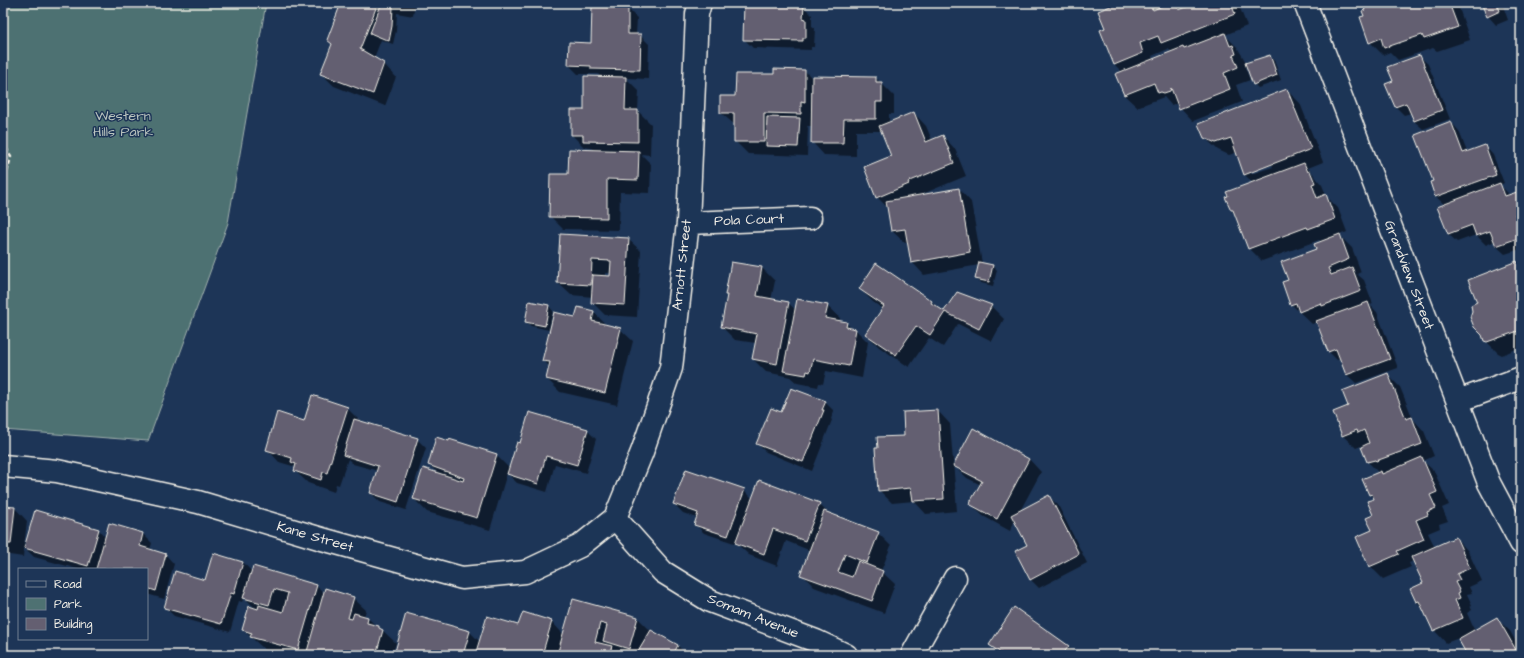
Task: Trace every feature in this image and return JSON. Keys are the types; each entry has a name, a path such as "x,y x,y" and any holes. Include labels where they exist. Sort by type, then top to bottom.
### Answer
{"street":[{"name":"Arnott Street","path":"615,518 642,452 671,368 688,223 697,14 700,3"},
{"name":"Grandview Street","path":"1305,3 1489,483 1521,543"},
{"name":"Pola Court","path":"688,223 810,218"},
{"path":"1458,402 1521,378"},
{"name":"Kane Street","path":"3,466 56,471 198,502 322,539 462,578 525,572 580,546 615,518"},
{"name":"Somam Avenue","path":"615,518 663,572 710,601 816,641 846,655"},
{"path":"912,655 955,578"}],"path":[{"path":"3,28 8,3"},
{"path":"3,37 7,71 3,74"},
{"path":"3,142 11,156 7,172 3,179"}],"green space":[{"name":"Western Hills Park","path":"3,3 266,3 228,223 148,441 3,430"}],"building":[{"path":"341,3 378,3 360,49 384,63 373,94 320,74 332,44 327,40"},
{"path":"744,3 795,3 804,5 803,18 806,19 806,38 803,38 803,41 743,40"},
{"path":"1118,3 1150,3 1153,10 1162,6 1161,3 1176,3 1179,10 1189,6 1188,3 1231,3 1235,14 1161,43 1158,36 1140,43 1143,53 1114,65 1100,30 1105,28 1098,11"},
{"path":"1362,3 1449,3 1458,27 1424,39 1422,35 1384,48 1381,38 1369,43 1360,17 1364,16 1362,11 1365,10"},
{"path":"1481,3 1497,3 1500,11 1487,17"},
{"path":"381,5 393,7 392,26 389,41 370,33"},
{"path":"592,6 628,8 628,34 641,34 640,70 591,69 591,66 568,65 569,42 591,43"},
{"path":"1225,33 1230,46 1233,45 1236,54 1233,55 1238,67 1224,73 1230,89 1179,109 1171,88 1170,91 1158,93 1154,83 1124,95 1115,74 1183,47 1184,49"},
{"path":"1270,55 1277,75 1253,85 1245,63"},
{"path":"1420,55 1442,110 1414,121 1406,103 1395,107 1385,84 1393,81 1387,67"},
{"path":"774,69 805,70 805,102 801,101 801,114 764,113 764,142 734,142 734,113 720,113 720,96 735,96 736,74 774,74"},
{"path":"584,76 626,77 625,110 638,110 638,142 583,141 583,135 571,135 571,110 584,110"},
{"path":"812,76 876,77 876,82 882,82 882,102 876,102 876,119 844,119 843,143 811,143"},
{"path":"1287,89 1311,149 1244,175 1231,138 1216,143 1204,138 1198,124"},
{"path":"914,112 926,142 943,135 954,163 908,182 909,184 876,198 864,167 891,156 879,126"},
{"path":"767,117 800,118 798,147 766,146"},
{"path":"1451,121 1463,153 1485,145 1496,175 1435,197 1430,182 1433,181 1415,135"},
{"path":"569,149 639,151 638,180 607,179 607,218 549,217 550,174 568,174"},
{"path":"1304,163 1308,172 1310,171 1315,183 1312,184 1317,198 1326,194 1335,219 1308,229 1307,227 1248,249 1233,210 1231,210 1225,197 1228,196 1226,192"},
{"path":"1500,183 1505,196 1520,191 1521,211 1515,214 1521,230 1521,237 1496,246 1490,231 1476,236 1472,225 1448,234 1437,207"},
{"path":"959,188 970,252 911,263 905,229 891,231 886,201"},
{"path":"560,234 629,238 625,305 591,303 593,275 610,276 611,261 592,260 591,285 557,283"},
{"path":"1340,234 1349,259 1328,268 1331,275 1352,267 1361,291 1322,306 1321,303 1299,312 1296,303 1290,305 1282,282 1288,280 1281,262 1316,249 1314,244"},
{"path":"1517,261 1521,272 1521,330 1487,342 1484,341 1482,335 1474,327 1470,317 1472,311 1471,305 1477,302 1468,280"},
{"path":"731,262 762,267 757,296 789,302 777,364 752,359 757,334 721,327"},
{"path":"979,262 993,265 989,282 975,279"},
{"path":"876,263 932,301 931,303 944,311 957,292 992,305 979,329 945,312 930,335 916,326 896,355 865,334 884,306 859,289"},
{"path":"797,299 828,305 825,318 847,322 846,327 856,329 849,366 813,359 810,372 807,371 806,375 783,371"},
{"path":"529,301 549,305 545,326 525,322"},
{"path":"1368,302 1390,359 1346,375 1336,349 1328,352 1316,321"},
{"path":"578,307 594,311 592,321 621,328 605,393 546,379 550,362 542,361 554,312 575,317"},
{"path":"1388,373 1406,419 1412,417 1422,444 1376,461 1367,462 1361,447 1369,443 1364,430 1358,433 1357,430 1342,436 1333,412 1348,406 1342,391"},
{"path":"791,388 826,401 822,410 824,410 803,462 756,444 771,408 781,412"},
{"path":"312,395 348,407 327,473 323,472 321,480 294,471 296,464 291,462 292,458 266,450 277,412 304,421"},
{"path":"938,410 944,499 913,501 911,488 878,491 875,448 878,448 877,437 904,436 903,412"},
{"path":"529,412 588,429 577,465 546,456 538,484 507,474 517,442 520,443"},
{"path":"354,419 418,438 398,502 370,493 378,466 343,455"},
{"path":"973,428 1029,459 997,519 969,504 982,481 953,466"},
{"path":"436,437 449,441 449,439 497,454 477,518 413,499 423,468 463,481 464,478 428,465"},
{"path":"1422,457 1437,492 1430,495 1436,508 1427,512 1428,515 1416,520 1424,539 1397,551 1399,554 1369,567 1356,537 1372,530 1366,518 1373,515 1367,501 1374,499 1372,494 1369,495 1362,479 1381,471 1382,474"},
{"path":"686,469 745,489 728,536 694,525 698,513 673,504"},
{"path":"759,480 820,503 805,541 773,529 764,554 735,543"},
{"path":"1049,495 1079,554 1030,580 1015,551 1027,545 1011,515"},
{"path":"3,506 15,507 11,544 3,544"},
{"path":"35,510 99,529 88,566 24,548"},
{"path":"824,511 879,532 867,563 845,554 838,572 852,577 858,561 883,571 872,601 800,575"},
{"path":"109,523 143,533 140,546 166,554 156,591 148,588 148,568 96,568"},
{"path":"1456,537 1470,568 1457,574 1460,580 1455,582 1460,592 1458,593 1460,598 1455,600 1463,618 1433,631 1419,601 1416,602 1410,589 1423,583 1411,557"},
{"path":"213,553 243,562 234,594 231,593 221,624 164,608 175,571 205,580"},
{"path":"253,566 317,585 298,650 250,637 252,633 242,630 249,606 258,609 259,605 283,612 288,593 274,589 269,605 243,598"},
{"path":"325,588 354,597 348,618 352,619 354,613 368,617 367,623 379,626 379,628 383,630 376,655 306,655"},
{"path":"573,599 638,617 629,649 603,641 607,625 600,623 595,642 612,646 609,655 557,655"},
{"path":"1014,607 1069,646 1062,655 1004,655 989,645"},
{"path":"523,612 552,621 542,655 475,655 487,616 518,625"},
{"path":"406,613 470,631 463,655 394,655"},
{"path":"1497,617 1516,650 1510,653 1511,655 1467,655 1458,639"},
{"path":"651,630 678,645 673,655 636,655"}]}
